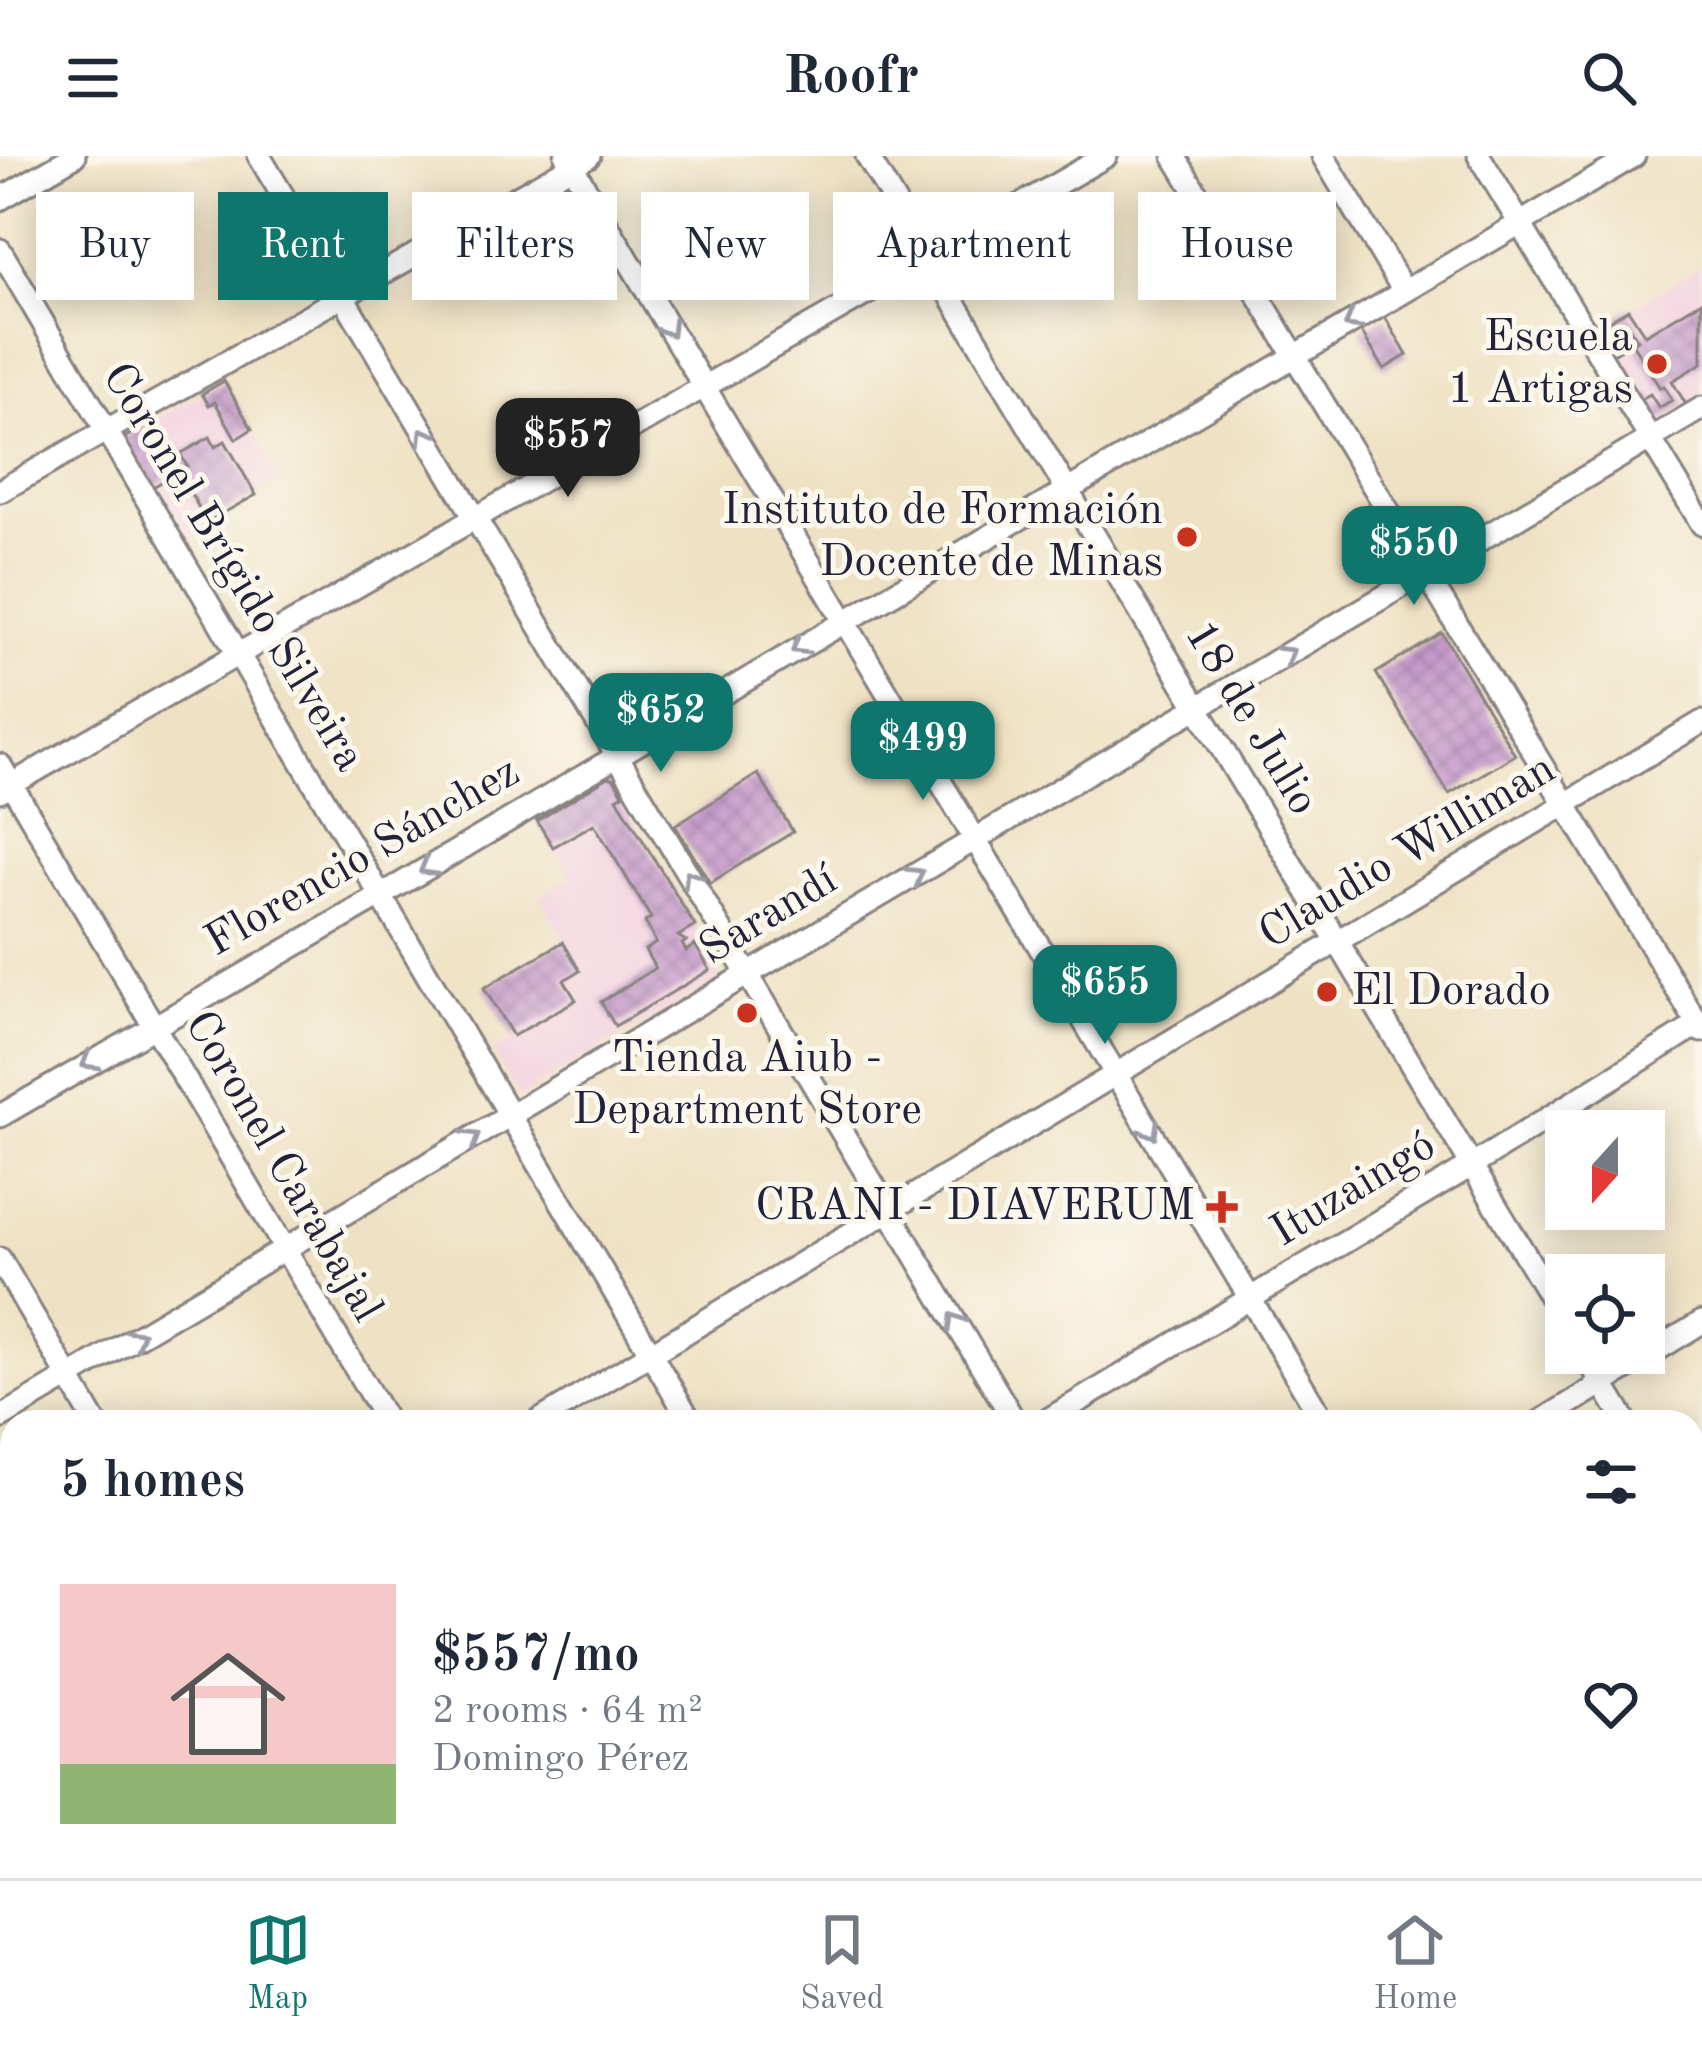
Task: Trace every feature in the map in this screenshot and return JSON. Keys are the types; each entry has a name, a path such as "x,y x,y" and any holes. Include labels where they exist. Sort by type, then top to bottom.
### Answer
{"street":[{"path":"0,199 74,156"},
{"path":"259,156 280,192"},
{"name":"18 de Julio","path":"867,156 888,192"},
{"path":"1044,192 1106,156"},
{"path":"1174,156 1701,1026"},
{"path":"1323,156 1404,291"},
{"path":"1479,156 1702,524"},
{"name":"Florencio Sánchez","path":"0,1115 382,895 1634,156"},
{"path":"388,270 575,159 704,388 1317,1410"},
{"name":"Coronel Brígido Silveira","path":"0,250 684,1410"},
{"path":"0,491 338,300"},
{"path":"342,300 1008,1410"},
{"path":"4,780 239,654 858,300"},
{"name":"18 de Julio","path":"952,300 1545,1288"},
{"name":"Sarandí","path":"13,1410 1702,407"},
{"name":"Claudio Williman","path":"557,1410 1702,722"},
{"name":"Coronel Carabajal","path":"4,780 154,1024 380,1410"},
{"name":"Ituzaingó","path":"1064,1410 1701,1026"},
{"path":"0,1258 88,1410"},
{"path":"1559,1410 1702,1322"},
{"path":"1597,1374 1619,1410"}],"shaded area":[{"path":"1702,265 1702,397 1655,425 1596,329"},
{"path":"224,381 281,480 182,537 124,438"},
{"path":"608,777 720,967 717,981 520,1097 493,1052 514,1038 484,988 566,940 540,896 571,877 537,821"}],"building":[{"path":"568,181 574,192 550,192"},
{"path":"1702,301 1702,363 1672,381 1687,406 1655,425 1640,400 1650,394 1659,408 1672,400 1632,343 1637,340 1627,324 1614,332 1623,348 1612,355 1596,329 1628,309 1645,335"},
{"path":"1385,317 1407,355 1384,369 1361,331"},
{"path":"224,381 252,429 236,439 215,402 209,405 202,394"},
{"path":"146,425 155,440 148,444 168,478 153,487 124,438"},
{"path":"210,437 215,447 225,441 256,495 207,522 178,471 187,466 180,454"},
{"path":"1442,633 1515,755 1449,794 1376,673"},
{"path":"758,774 793,832 710,883 675,825"},
{"path":"608,777 623,794 617,798 695,926 678,936 686,941 682,944 686,951 695,945 710,970 615,1026 601,1002 655,968 645,950 656,943 645,922 651,918 594,824 553,847 537,821"},
{"path":"563,942 580,971 564,980 576,1000 513,1036 484,988"}],"place":[{"name":"Escuela 1 Artigas","path":"1657,364"},
{"name":"Instituto de Formación Docente de Minas","path":"1187,537"},
{"name":"El Dorado","path":"1327,992"},
{"name":"Tienda Aiub - Department Store","path":"747,1013"},
{"name":"CRANI - DIAVERUM","path":"1222,1207"}]}
